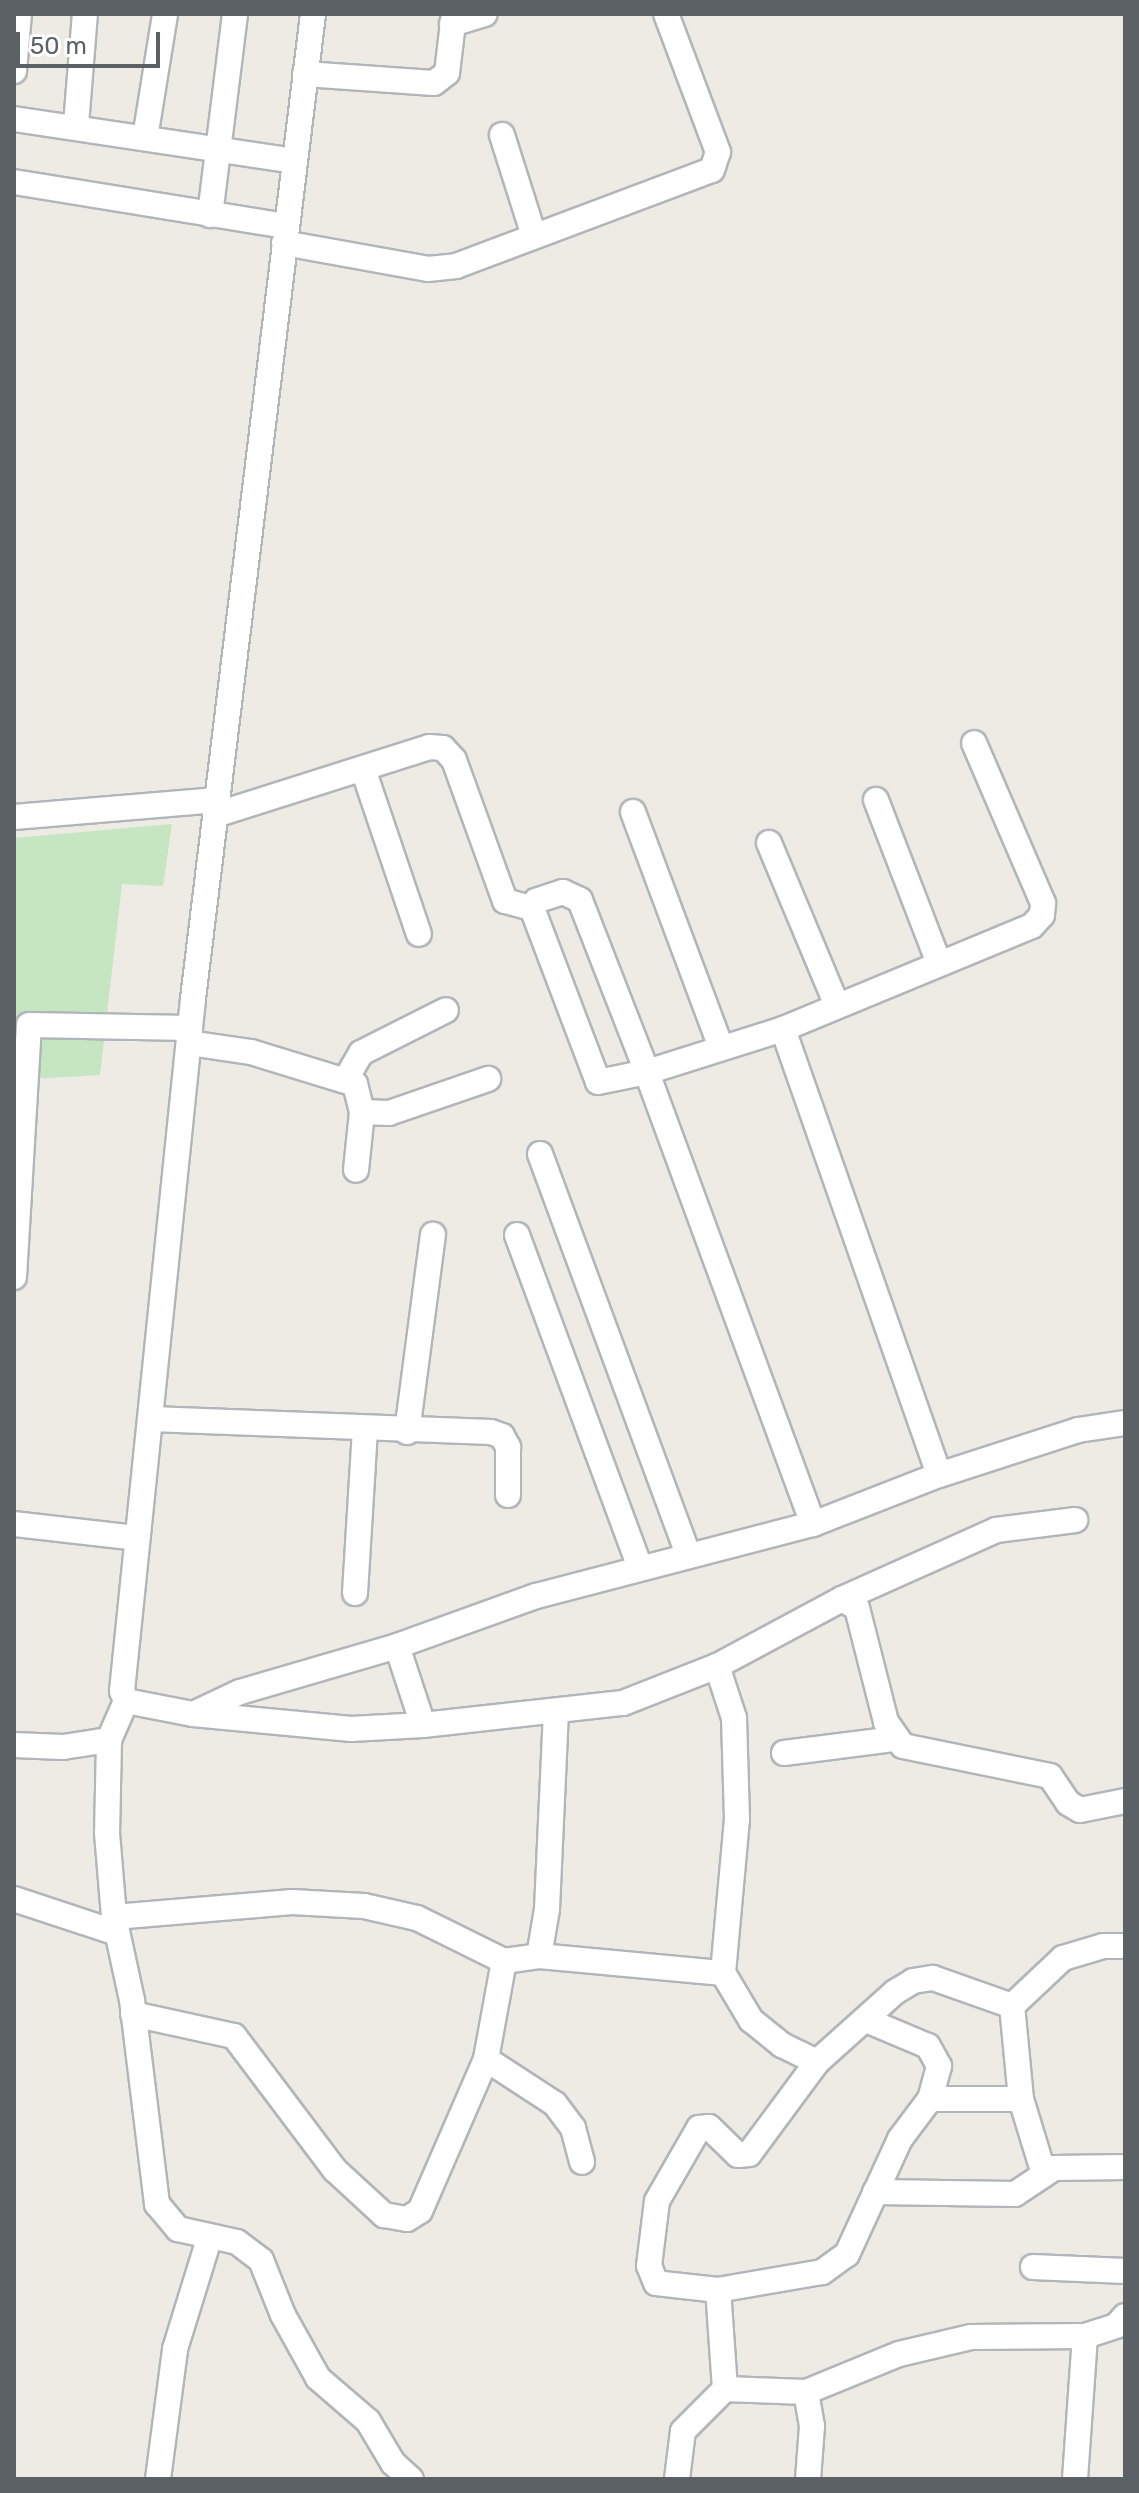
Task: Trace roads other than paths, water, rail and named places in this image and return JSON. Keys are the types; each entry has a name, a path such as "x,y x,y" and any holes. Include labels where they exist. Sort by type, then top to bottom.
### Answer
{"street":[{"path":"14,71 19,14"},
{"path":"76,125 85,14"},
{"path":"145,138 165,14"},
{"path":"210,215 235,14"},
{"path":"313,14 189,1035 122,1691 126,1701 109,1740 107,1833 115,1925 133,2014 157,2204 178,2229 209,2239 237,2242 261,2260 305,2358 333,2393 368,2421 395,2474"},
{"path":"305,74 434,83 447,73 453,19 485,14"},
{"path":"14,182 210,215 428,269 456,266 533,233 691,180 717,163 718,152 666,14"},
{"path":"14,119 76,125 218,152 294,161"},
{"path":"502,135 533,233"},
{"path":"813,1524 647,1072 580,900 563,892 536,901 532,908 591,1075 609,1083 647,1072 720,1045 783,1029 836,1003 1032,926 1042,915 1043,903 974,743"},
{"path":"14,817 216,807 363,769 429,747 443,748 454,760 505,901 516,908 532,908"},
{"path":"363,769 419,934"},
{"path":"876,800 939,963"},
{"path":"633,812 720,1045"},
{"path":"769,843 836,1003"},
{"path":"346,1079 361,1053 446,1010"},
{"path":"14,1277 29,1025 189,1035 346,1079 355,1084 362,1112 356,1170"},
{"path":"783,1029 939,1475"},
{"path":"362,1112 389,1113 488,1079"},
{"path":"540,1154 688,1555"},
{"path":"407,1432 433,1235"},
{"path":"517,1235 640,1568"},
{"path":"151,1419 407,1432 473,1430 502,1436 508,1447 508,1495"},
{"path":"193,1714 240,1692 397,1646 536,1596 813,1524 939,1475 1078,1430 1125,1423"},
{"path":"355,1593 365,1430"},
{"path":"126,1701 193,1714 351,1729 556,1714 623,1703 717,1666 842,1599 996,1530 1075,1520"},
{"path":"14,1524 137,1538"},
{"path":"842,1599 857,1608 895,1739 903,1746 1050,1776 1068,1803 1080,1810 1125,1801"},
{"path":"397,1646 423,1725"},
{"path":"717,1666 734,1718 737,1819 723,1973 751,2020 782,2045 817,2062"},
{"path":"539,1956 547,1909 556,1714"},
{"path":"784,1753 895,1739"},
{"path":"14,1745 63,1747 109,1740"},
{"path":"14,1899 115,1925 292,1902 364,1906 417,1918 504,1961 539,1956 723,1973"},
{"path":"1012,2006 1063,1958 1103,1946 1125,1946"},
{"path":"133,2014 234,2036 335,2170 384,2215 398,2220 420,2211 486,2059 504,1961"},
{"path":"866,2020 928,2046 936,2055 939,2066 930,2099 900,2139 838,2265 718,2290 666,2287 650,2275 654,2214 662,2186 699,2128 709,2127 738,2155 749,2154 817,2062 895,1992 933,1978 1012,2006"},
{"path":"1012,2006 1021,2099 1043,2171"},
{"path":"486,2059 555,2104 573,2128 582,2162"},
{"path":"930,2099 1021,2099"},
{"path":"875,2192 1015,2194 1043,2171 1125,2167"},
{"path":"158,2479 175,2349 209,2239"},
{"path":"1033,2267 1125,2271"},
{"path":"718,2290 725,2389"},
{"path":"677,2479 683,2431 725,2389 806,2392 899,2354 971,2337 1085,2336 1116,2326 1125,2316"},
{"path":"1075,2479 1085,2336"},
{"path":"806,2392 812,2426 808,2479"}]}
